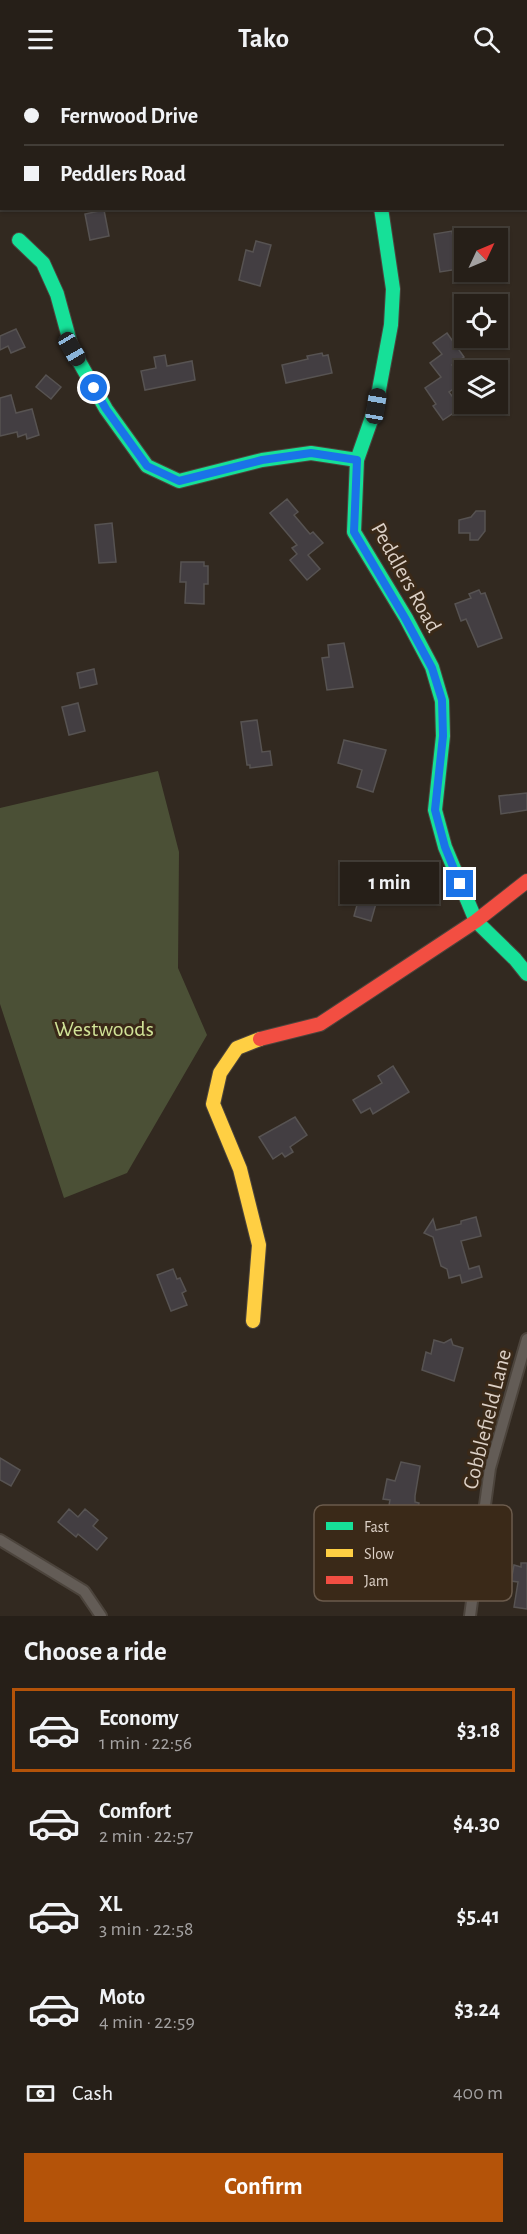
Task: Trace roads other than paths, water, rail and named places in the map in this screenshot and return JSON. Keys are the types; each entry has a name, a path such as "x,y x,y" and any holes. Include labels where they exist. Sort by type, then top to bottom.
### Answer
{"street":[{"name":"Peddlers Road","path":"381,210 393,289 391,325 376,406 357,460 354,532 432,668 442,700 443,736 435,810 445,847 476,921 527,974"},
{"path":"19,240 43,263 57,294 72,349 106,409 147,466 179,481 262,460 311,453 357,460"},
{"path":"253,1321 259,1245 240,1169 213,1104 220,1073 237,1048 255,1040 320,1024 476,921 527,881"},
{"name":"Cobblefield Lane","path":"485,1505 490,1468 527,1339"},
{"path":"0,1540 84,1592 101,1616"},
{"name":"Cobblefield Lane","path":"470,1616 472,1601"}],"park label":[{"name":"Westwoods","path":"104,1028"}]}
